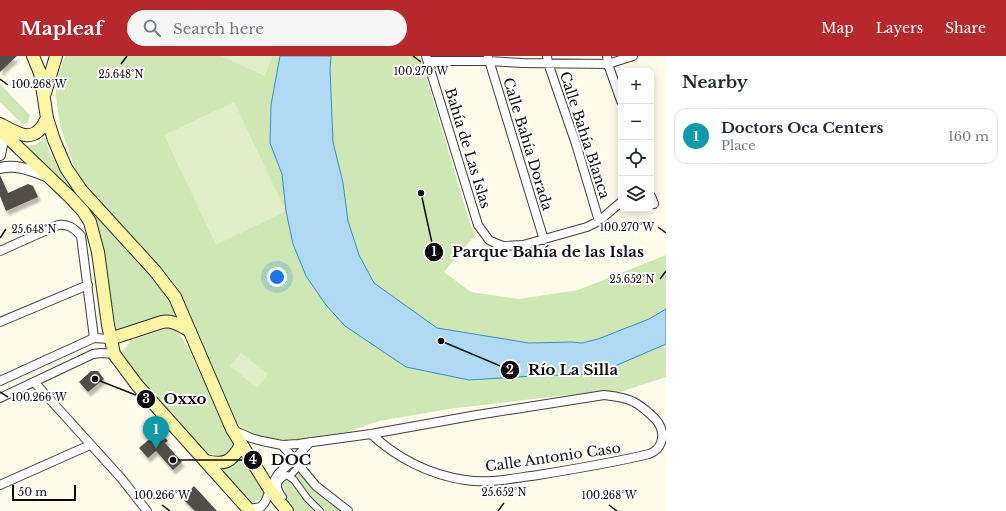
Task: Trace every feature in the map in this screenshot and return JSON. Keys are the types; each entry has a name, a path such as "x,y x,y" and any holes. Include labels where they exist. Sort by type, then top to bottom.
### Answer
{"main road":[{"path":"33,56 40,73 47,118 54,140 66,168 81,190 155,271 175,297 232,430 270,490 287,511"},
{"path":"43,100 56,56"},
{"path":"1,130 22,136 29,136 36,134 42,128 47,118"},
{"path":"1,130 71,198 83,211 90,222 98,252 110,339 114,354 137,385 250,510"},
{"path":"110,339 162,322 170,321 175,322 190,331"},
{"path":"205,461 220,463 228,462 234,457 241,445"}],"street":[{"path":"427,59 488,58 607,60 633,56"},
{"name":"Calle Bahía Dorada","path":"488,58 544,240"},
{"name":"Bahía de Las Islas","path":"427,59 478,225 489,240 504,246 523,245 544,240"},
{"name":"Calle Bahía Blanca","path":"548,60 576,144 599,221"},
{"path":"607,60 618,92"},
{"path":"0,155 1,130"},
{"path":"0,168 9,166 24,168 48,177"},
{"path":"544,240 587,227 599,221 618,205"},
{"path":"0,251 58,225 64,224 72,228 80,236 88,285 94,338"},
{"path":"0,322 88,285"},
{"path":"0,381 94,338 110,339"},
{"path":"0,398 35,383 94,354 114,354"},
{"path":"35,383 121,478 147,511"},
{"name":"Calle Antonio Caso","path":"604,395 614,396 634,402 660,425 662,437 659,448 655,452 641,456 572,469 499,480 466,480 418,466 385,447 371,434 476,415 604,395"},
{"path":"232,430 251,438 282,445 371,434"},
{"path":"290,476 296,463 310,442"},
{"path":"0,484 90,445"},
{"path":"282,445 316,486 348,511"},
{"path":"250,510 260,507 264,502 279,473 296,463"},
{"path":"294,511 278,490 279,482 286,475 290,476 320,511"}],"green space":[{"path":"65,56 420,56 471,227 476,234 444,272 471,292 519,299 578,290 666,255 666,377 620,392 559,396 449,409 379,421 347,432 287,442 273,441 256,436 242,428 235,421 177,287 124,227 106,211 76,172 60,125 55,85"},
{"path":"221,56 272,56 265,76"},
{"path":"0,84 30,115 27,123 22,124 0,102"},
{"path":"234,102 286,211 216,245 164,135"},
{"path":"45,137 50,154 68,182 96,216 148,273 169,300 177,318 116,330 101,238 90,214 21,146 36,145"},
{"path":"168,328 177,331 184,341 236,444 225,457 201,451 163,409 132,370 122,351 132,340"},
{"path":"241,353 268,374 257,388 230,366"},
{"path":"244,457 265,490 260,499 256,502 250,503 219,468 233,465"},
{"path":"287,469 298,471 325,500 341,511 293,511 278,489"}],"water":[{"path":"280,56 331,56 330,69 333,142 343,183 348,221 359,255 374,283 437,328 529,343 582,343 598,339 649,319 666,309 666,344 615,366 592,373 573,376 550,375 469,380 406,367 345,326 326,305 306,276 293,244 286,211 282,174 270,143 271,105"}],"building":[{"path":"0,56 17,56 0,72"},
{"path":"0,175 8,193 28,184 33,186 38,197 6,211 0,196"},
{"path":"91,371 98,371 104,379 88,392 79,382"},
{"path":"159,431 168,441 165,443 182,462 173,470 156,451 148,458 139,448"},
{"path":"194,486 217,511 195,511 182,498"}],"place":[{"name":"Parque Bahía de las Islas","path":"421,193"},
{"name":"Río La Silla","path":"441,341"},
{"name":"Oxxo","path":"95,379"},
{"name":"Doctors Oca Centers","path":"156,449"},
{"name":"DOC","path":"173,460"}]}
